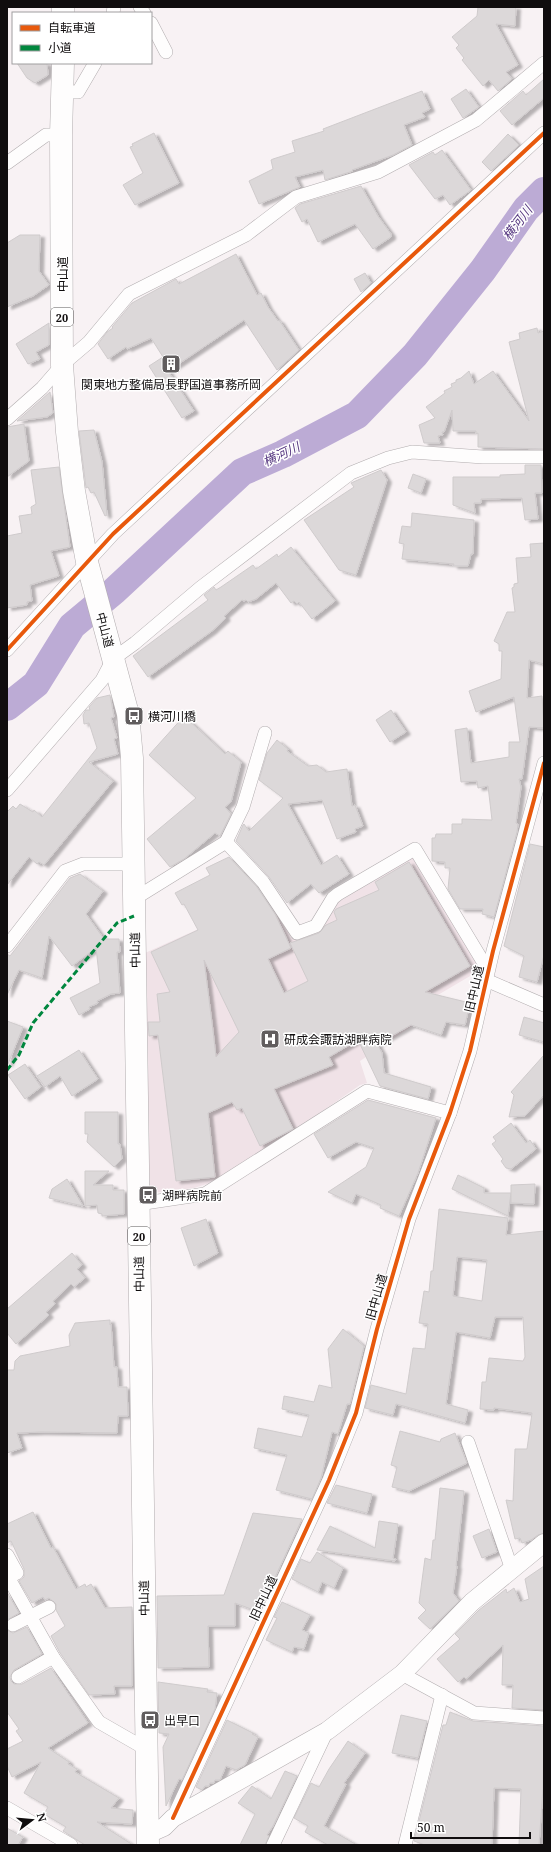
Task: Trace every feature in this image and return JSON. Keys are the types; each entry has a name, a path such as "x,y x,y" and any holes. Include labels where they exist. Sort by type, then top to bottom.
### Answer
{"highway":[{"name":"中山道","path":"63,64 61,135 62,365 67,432 74,491 88,565 128,714 132,758 148,1839"}],"street":[{"path":"152,25 166,52"},
{"path":"7,419 42,388 62,365 89,342 129,294 246,235 296,198 378,172 476,120 544,63"},
{"path":"62,92 78,92 94,64"},
{"path":"7,650 88,565 114,534 544,133"},
{"path":"7,163 46,135 61,135"},
{"path":"7,790 102,680 110,650 135,643 200,588 351,473 381,460 412,452 483,457 544,457"},
{"path":"134,899 226,842 243,807 265,733"},
{"name":"旧中山道","path":"173,1818 329,1480 356,1413 409,1219 450,1113 470,1050 487,975 544,763"},
{"path":"226,842 263,882 297,933 316,926 332,898 415,849 487,975 544,1005"},
{"path":"7,946 65,870 83,864 133,864"},
{"path":"138,1204 205,1194 367,1090 450,1113"},
{"path":"468,1442 512,1570"},
{"path":"148,1839 173,1818 327,1731 402,1674 472,1602 544,1543"},
{"path":"7,1555 17,1573 8,1578 53,1657 99,1722 146,1749"},
{"path":"13,1626 49,1607"},
{"path":"18,1677 53,1657"},
{"path":"402,1674 474,1713 544,1718"},
{"path":"405,1845 442,1695"},
{"path":"275,1844 327,1731"},
{"path":"7,1808 71,1845"}],"shaded area":[{"name":"研成会諏訪湖畔病院","path":"412,854 482,969 426,1002 427,1016 360,1061 367,1083 360,1085 287,1136 210,1183 194,1188 151,1193 147,1186 145,953 267,898 294,937 334,904"}],"building":[{"path":"478,7 516,7 515,26 496,24 518,65 506,72 512,79 498,91 489,80 483,86 462,60 464,58 456,48 459,45 452,37 477,16"},
{"path":"18,64 47,64 48,75 35,83 27,78"},
{"path":"544,79 544,98 512,125 500,111 523,91 526,95"},
{"path":"466,89 479,107 463,118 451,99"},
{"path":"422,91 430,109 422,113 425,117 404,125 412,145 393,155 352,170 353,171 325,180 323,170 295,177 300,187 259,204 249,181 273,169 271,160 295,152 292,141 324,131 323,129"},
{"path":"154,133 179,183 135,205 123,185 143,173 130,147 133,146 132,144"},
{"path":"508,134 519,145 491,171 482,162"},
{"path":"442,150 471,190 450,205 443,195 435,199 409,165 433,152 435,155"},
{"path":"361,186 378,216 391,234 391,237 373,249 355,224 318,242 307,219 302,222 295,208 300,204"},
{"path":"20,235 40,235 39,271 49,285 33,296 7,307 7,243"},
{"path":"236,254 257,295 261,293 268,307 278,321 279,320 299,350 277,370 244,320 168,371 194,411 182,418 149,366 163,357 151,338 127,349 126,347 108,359 98,344 107,332 113,328 112,327 132,303 176,279 179,284"},
{"path":"365,273 371,283 361,292 354,279"},
{"path":"49,323 49,345 36,352 40,359 28,364 16,344"},
{"path":"537,328 538,333 544,331 544,449 478,447 478,433 476,434 476,431 453,431 452,410 444,432 442,432 443,435 438,436 440,443 424,443 419,425 435,418 426,407 445,393 444,391 452,387 451,384 456,382 456,380 461,378 469,371 474,384 493,371 529,421 509,342 520,339 519,333"},
{"path":"50,392 53,413 47,417 17,421"},
{"path":"24,424 29,461 7,477 7,427"},
{"path":"94,430 102,462 107,515 105,516 94,492 91,493 88,487 86,488 79,431"},
{"path":"525,465 541,465 542,493 535,493 538,519 525,520 522,498 481,499 481,503 474,503 475,513 453,505 453,477 500,477 500,475 525,474"},
{"path":"59,467 70,547 51,551 59,576 30,585 32,601 27,602 27,605 7,608 7,536 22,533 19,516 32,514 31,507 36,504 31,470"},
{"path":"381,470 387,480 356,575 339,570 304,520 354,487 351,483"},
{"path":"413,474 426,479 421,493 408,488"},
{"path":"412,513 474,520 473,554 471,554 468,566 453,566 454,564 402,559 404,544 399,543 402,526 411,527"},
{"path":"544,543 544,664 529,660 527,698 542,696 544,728 529,727 522,779 519,779 521,787 516,823 518,824 517,832 494,917 482,914 483,909 460,909 448,889 450,868 445,868 445,862 432,861 432,838 435,838 436,834 452,834 452,824 462,824 462,819 492,820 488,786 478,788 477,781 461,782 455,730 467,728 471,763 509,757 509,742 520,742 514,697 476,712 469,691 501,679 502,651 499,651 499,644 494,641 507,612 515,612 512,588 514,587 514,584 518,583 516,558 531,557 530,544"},
{"path":"291,547 335,601 312,619 299,602 297,604 294,601 291,603 276,583 256,599 248,602 246,600 242,600 224,616 226,618 212,631 148,677 133,656 208,600 204,595 214,587 216,590 253,565 256,569 277,554 278,557"},
{"path":"110,695 114,717 111,718 117,738 114,739 118,754 89,762 113,781 44,865 39,862 37,864 29,857 7,885 7,812 13,806 16,809 20,804 33,812 34,810 42,817 97,748 89,723 84,724 83,715 86,710 90,710 89,707 97,698"},
{"path":"391,710 406,732 390,742 376,720"},
{"path":"184,716 225,754 228,751 241,762 231,802 225,807 231,814 220,836 215,833 184,859 170,867 147,839 196,798 149,755"},
{"path":"277,740 288,749 287,751 308,766 317,765 326,772 347,769 352,806 355,805 363,826 355,829 356,832 337,839 322,800 288,804 321,865 337,855 349,874 319,893 311,884 287,903 269,877 236,841 244,824 249,831 283,798 259,780 267,753"},
{"path":"530,844 544,847 544,955 537,982 519,977 524,956 504,946"},
{"name":"研成会諏訪湖畔病院","path":"229,857 257,887 275,914 291,948 268,959 284,993 308,981 290,943 319,933 326,925 337,920 334,912 336,909 379,890 375,882 409,862 470,966 425,992 470,1003 465,1025 446,1022 441,1035 411,1025 377,1044 382,1053 384,1073 431,1087 428,1099 380,1086 358,1040 329,1057 333,1065 274,1089 293,1129 260,1146 242,1108 237,1110 232,1102 208,1113 215,1177 176,1181 158,1035 149,1036 148,1022 160,1022 157,994 170,992 151,952 198,930 184,904 182,905 175,893 210,875 206,868","holes":["204,960 239,1032 216,1057"]},
{"path":"80,874 103,891 86,914 104,939 119,939 120,952 117,952 120,993 111,994 97,1001 98,1003 89,1007 90,1009 79,1015 70,998 100,983 96,948 72,966 49,936 42,978 19,970 7,995 7,954 10,956 70,878"},
{"path":"524,1017 544,1023 544,1042 519,1035"},
{"path":"7,1021 23,1027 8,1064 7,1064"},
{"path":"79,1050 98,1079 72,1096 60,1076 45,1087 37,1076"},
{"path":"544,1055 544,1095 525,1116 509,1117 514,1095 511,1092"},
{"path":"25,1064 41,1087 25,1099 8,1075"},
{"path":"368,1100 436,1118 418,1173 399,1216 380,1208 381,1205 356,1194 352,1203 328,1192 366,1167 374,1148 356,1142 328,1158 314,1134"},
{"path":"85,1112 118,1112 118,1144 120,1144 122,1159 114,1167 87,1142 88,1134 85,1134"},
{"path":"511,1123 526,1143 530,1140 536,1149 511,1169 506,1168 501,1161 503,1159 492,1144 496,1141 493,1137"},
{"path":"85,1171 109,1171 93,1185 113,1185 113,1190 124,1190 124,1214 102,1216 102,1214 98,1213 97,1205 85,1206"},
{"path":"458,1175 484,1188 484,1193 511,1193 508,1216 452,1189"},
{"path":"67,1179 83,1206 49,1198 52,1189"},
{"path":"535,1184 534,1204 511,1203 511,1185"},
{"path":"439,1209 508,1218 506,1235 544,1231 544,1533 531,1540 522,1543 520,1538 515,1539 506,1500 513,1501 515,1449 527,1449 532,1413 494,1408 494,1410 480,1409 482,1382 486,1382 489,1358 523,1361 525,1357 523,1317 495,1317 490,1338 456,1332 446,1404 468,1410 465,1423 396,1404 393,1415 365,1408 371,1385 406,1394 413,1348 425,1349 428,1324 419,1323 424,1291 429,1292 431,1271 433,1271","holes":["457,1257 487,1260 482,1301 453,1296"]},
{"path":"206,1219 218,1253 194,1266 181,1228"},
{"path":"72,1253 82,1265 77,1269 85,1278 74,1287 71,1284 53,1301 55,1304 46,1312 49,1315 16,1344 7,1333 7,1309"},
{"path":"110,1320 114,1367 117,1367 118,1387 127,1387 128,1416 118,1416 117,1433 17,1433 22,1448 7,1453 7,1370 14,1370 15,1361 20,1356 70,1346 69,1335 75,1323"},
{"path":"343,1329 364,1346 350,1404 347,1404 338,1434 332,1432 321,1478 312,1499 276,1490 287,1455 254,1448 258,1428 302,1437 309,1415 282,1409 284,1396 314,1402 319,1385 332,1388 328,1349"},
{"path":"400,1431 440,1442 441,1439 455,1433 467,1463 409,1491 392,1487 397,1467 391,1465"},
{"path":"336,1485 372,1494 367,1513 327,1503"},
{"path":"440,1488 464,1491 453,1593 459,1601 430,1629 418,1618 426,1610 419,1603 425,1558 431,1560 433,1540 435,1540"},
{"path":"33,1512 51,1548 53,1547 76,1589 85,1584 86,1587 91,1584 105,1608 132,1607 132,1686 114,1686 115,1694 89,1695 60,1653 51,1636 65,1626 56,1610 56,1604 49,1598 45,1600 43,1597 32,1603 19,1581 24,1577 24,1569 11,1541 7,1543 7,1524"},
{"path":"253,1513 302,1519 259,1612 235,1603 235,1626 208,1626 209,1667 158,1668 157,1596 224,1595"},
{"path":"379,1521 398,1524 393,1558 396,1559 395,1561 317,1550 330,1526 375,1548"},
{"path":"489,1529 497,1552 482,1558 473,1536"},
{"path":"317,1552 343,1568 334,1588 322,1582 318,1592 292,1579 301,1559 310,1563"},
{"path":"544,1566 544,1710 512,1708 513,1685 502,1685 503,1645 466,1679 464,1677 458,1682 437,1659 460,1639 455,1634 479,1610 506,1589 507,1593 514,1588 520,1602 529,1599 525,1579"},
{"path":"7,1592 19,1613 7,1620"},
{"path":"282,1602 310,1615 302,1630 309,1633 304,1649 294,1647 292,1652 266,1640 277,1618 274,1617"},
{"path":"27,1627 42,1654 14,1670 10,1677 11,1681 14,1684 22,1684 51,1668 88,1723 48,1748 69,1762 68,1764 77,1769 75,1772 119,1798 111,1808 133,1810 132,1824 97,1822 133,1845 85,1845 63,1831 66,1827 44,1814 48,1807 24,1793 41,1762 12,1777 7,1766 7,1749 23,1741 16,1731 19,1729 7,1712 7,1630 13,1633"},
{"path":"158,1682 208,1689 207,1692 217,1693 215,1709 182,1780 179,1779 166,1806 163,1747 169,1734 159,1733"},
{"path":"450,1712 473,1721 544,1726 543,1788 539,1845 519,1845 521,1789 494,1788 492,1845 425,1845 414,1841 443,1725 446,1725"},
{"path":"401,1715 427,1721 418,1758 392,1753"},
{"path":"227,1720 258,1737 245,1765 236,1770 226,1766 220,1780 215,1780 214,1783 210,1783 209,1786 205,1786 202,1790 196,1787"},
{"path":"348,1741 365,1753 344,1783 346,1784 324,1826 357,1845 328,1845 305,1832 308,1826 294,1818 311,1783 319,1787"},
{"path":"285,1771 297,1776 273,1826 267,1835 269,1836 265,1845 240,1845 255,1814 238,1803 252,1786 271,1799"},
{"path":"7,1828 23,1837 18,1845 7,1845"}],"waterway":[{"name":"横河川","path":"7,707 36,684 72,626 114,591 242,472 283,454 357,415 415,355 483,270 526,209 544,191"}],"marked path":[{"path":"7,1070 19,1055 33,1023 117,923 134,916"}],"cycle path":[{"path":"7,650 113,534 544,133"},
{"path":"173,1818 329,1480 356,1413 377,1329 409,1219 450,1113 470,1051 493,951 544,763"}],"place":[{"name":"関東地方整備局長野国道事務所岡","path":"171,364"},
{"name":"横河川橋","path":"134,716"},
{"name":"研成会諏訪湖畔病院","path":"270,1039"},
{"name":"湖畔病院前","path":"148,1195"},
{"name":"出早口","path":"150,1720"}]}
